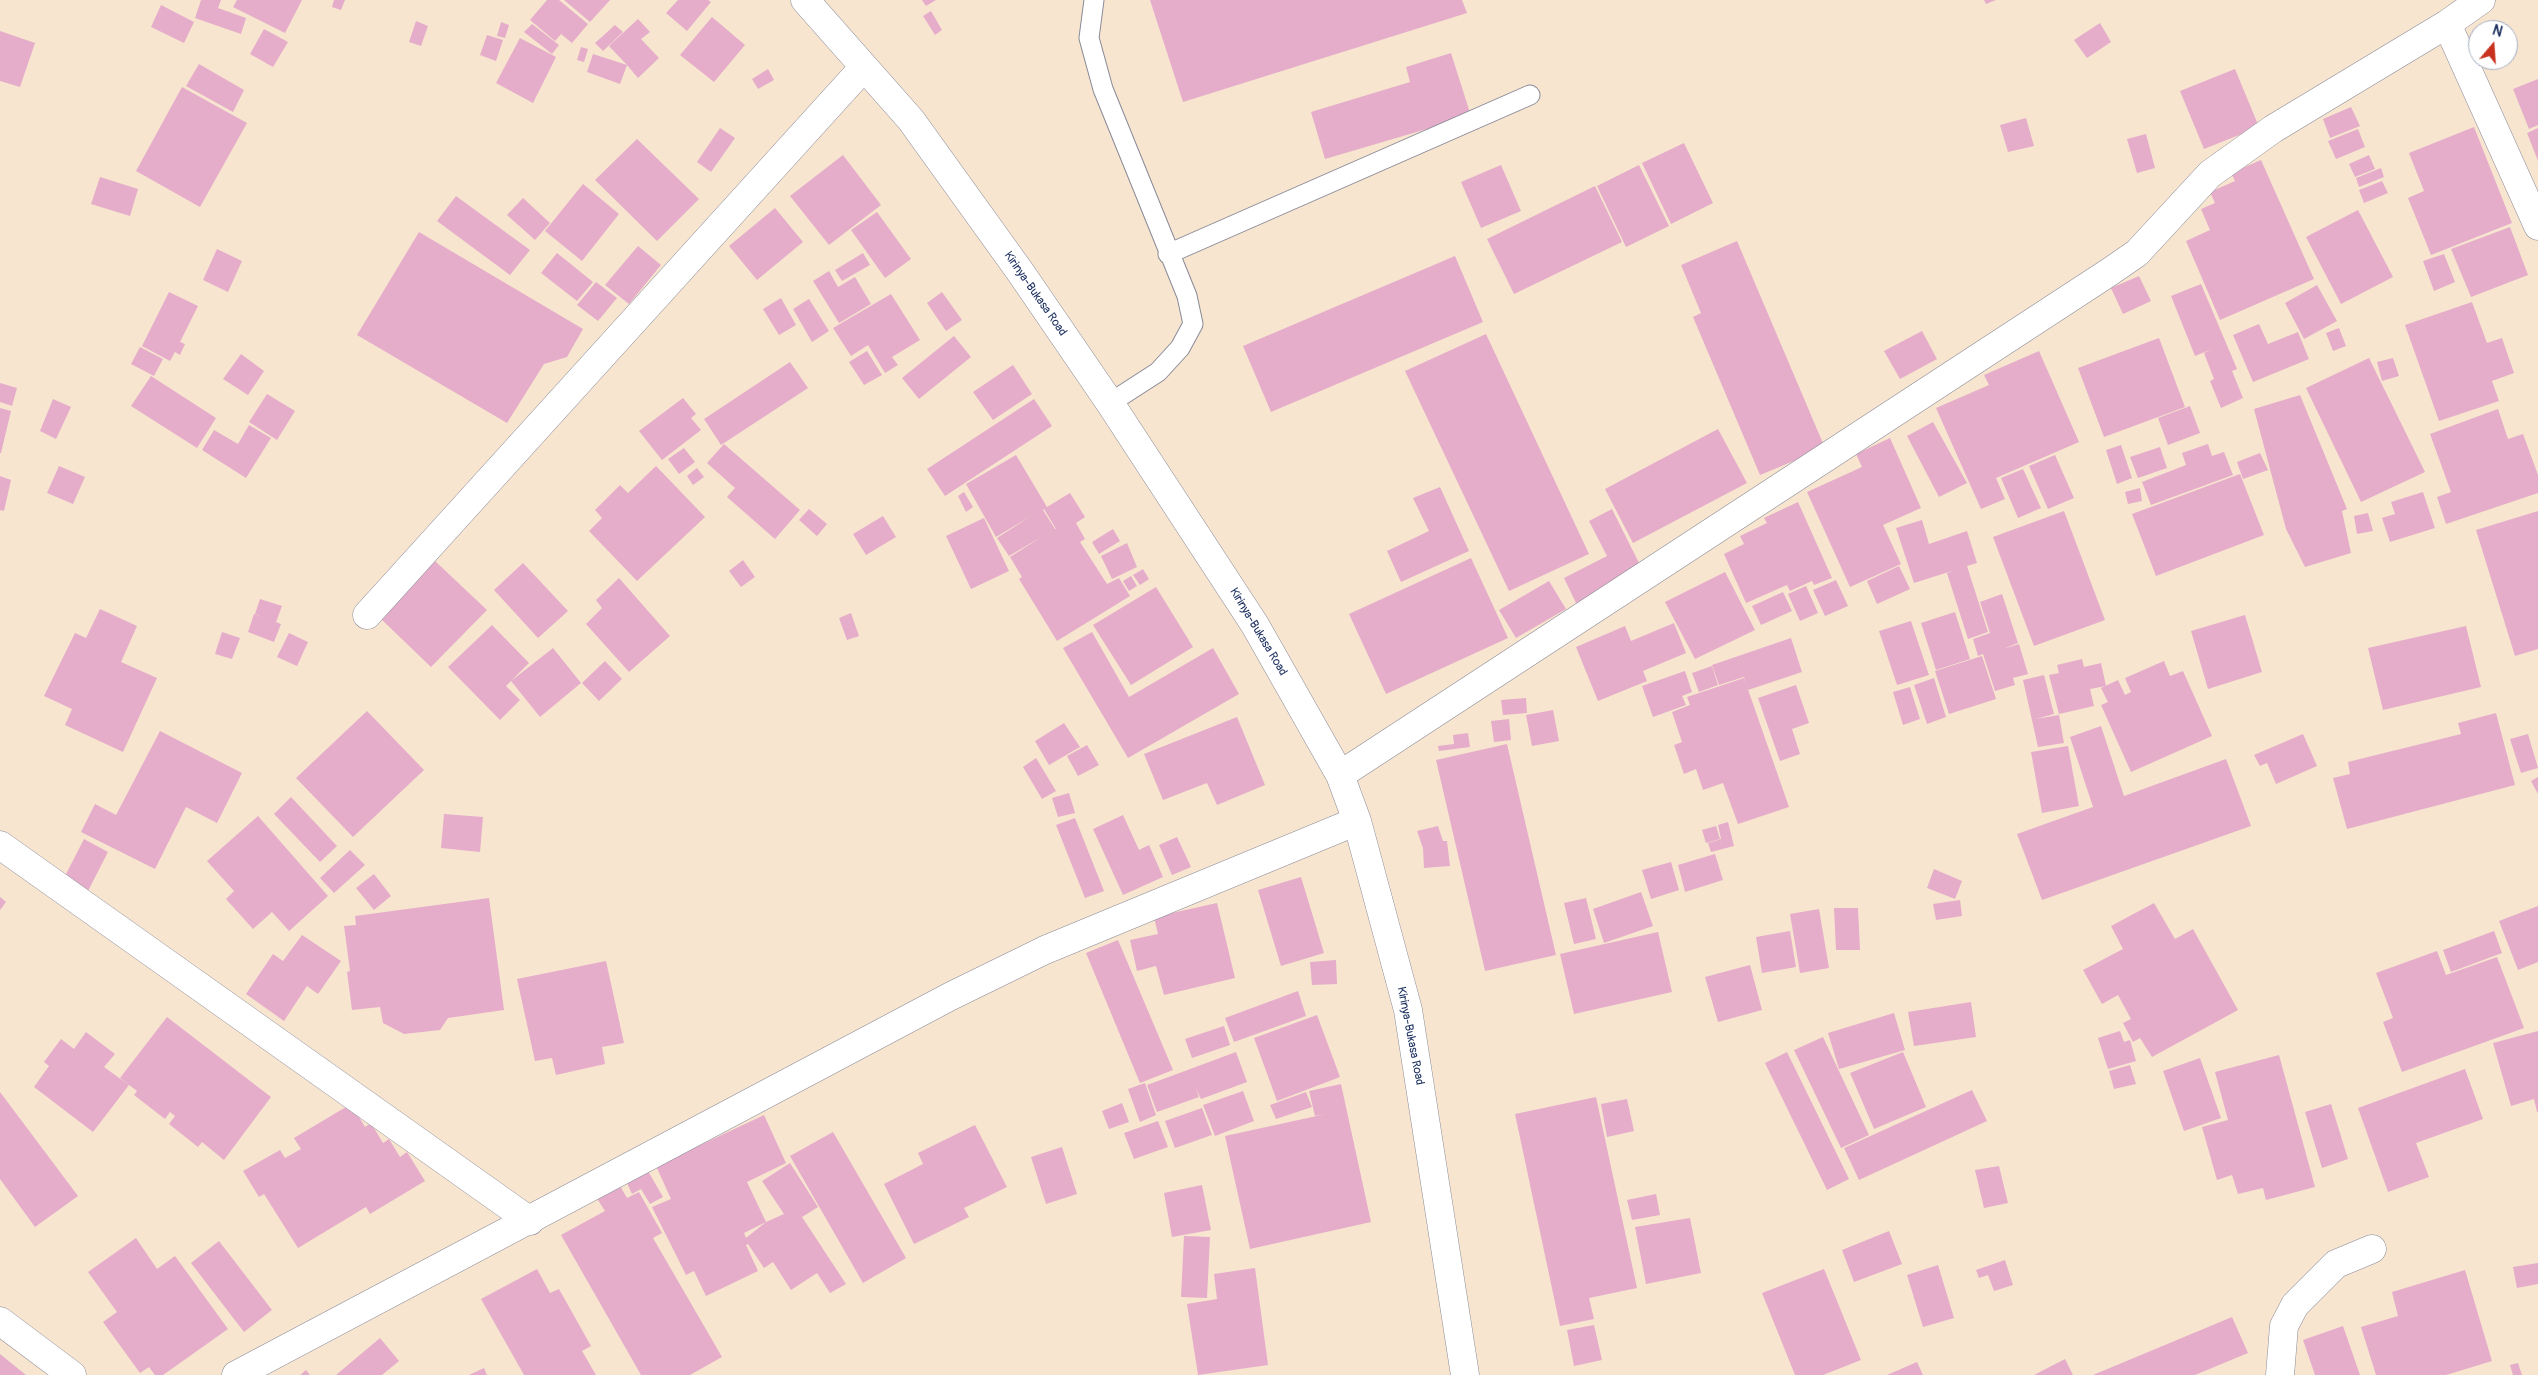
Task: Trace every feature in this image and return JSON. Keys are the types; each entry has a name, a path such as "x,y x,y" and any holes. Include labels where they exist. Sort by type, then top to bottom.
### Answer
{"street":[{"name":"Kirinya-Bukasa Road","path":"805,0 912,120 1110,403 1255,625 1340,775 1357,821 1408,1010 1465,1375"},
{"path":"1340,775 2108,273 2137,253 2210,174 2273,129 2447,24 2481,0"},
{"path":"2447,24 2538,226"},
{"path":"367,615 864,66"},
{"path":"236,1375 530,1221 951,996 1045,950 1357,821"},
{"path":"0,844 530,1221"},
{"path":"2280,1375 2284,1326 2295,1305 2336,1264 2372,1249"},
{"path":"0,1320 72,1375"}],"lane":[{"path":"1094,0 1089,38 1102,89 1186,296 1192,324 1180,348 1158,372 1110,403"},
{"path":"1168,254 1530,95"}],"building":[{"path":"201,0 221,0 218,8 246,18 241,34 195,18"},
{"path":"237,0 302,0 285,33 233,7"},
{"path":"334,0 345,0 341,10 332,7"},
{"path":"547,0 559,0 588,24 572,43 561,34 555,41 530,20"},
{"path":"564,0 610,0 590,22"},
{"path":"678,0 708,0 711,2 687,31 666,13"},
{"path":"922,0 936,0 926,6"},
{"path":"1150,0 1462,0 1467,13 1183,102"},
{"path":"1984,0 1996,0 1986,4"},
{"path":"161,5 194,22 184,43 151,27"},
{"path":"931,11 942,30 935,35 923,16"},
{"path":"712,17 745,45 714,82 680,55"},
{"path":"638,19 650,32 641,39 659,58 638,78 609,46"},
{"path":"416,21 428,26 421,46 409,42"},
{"path":"501,22 509,25 505,38 497,36"},
{"path":"2100,23 2111,42 2087,58 2074,40"},
{"path":"532,24 559,45 552,54 524,32"},
{"path":"615,25 623,32 603,51 595,43"},
{"path":"264,29 288,42 273,67 250,54"},
{"path":"0,31 35,43 20,87 0,81"},
{"path":"487,35 503,40 496,61 480,55"},
{"path":"520,38 556,57 533,103 496,83"},
{"path":"581,47 588,49 584,62 577,60"},
{"path":"1451,53 1471,116 1325,159 1311,112 1410,82 1406,67"},
{"path":"593,54 627,65 620,84 587,72"},
{"path":"199,64 244,90 233,112 186,86"},
{"path":"768,69 774,80 758,89 752,79"},
{"path":"2235,69 2259,127 2204,149 2180,91"},
{"path":"2538,79 2538,125 2529,129 2513,89"},
{"path":"182,87 247,123 200,207 136,171"},
{"path":"2351,107 2360,126 2330,138 2323,119"},
{"path":"2026,118 2034,146 2008,152 2000,125"},
{"path":"2474,127 2512,223 2431,255 2408,198 2424,191 2409,153"},
{"path":"720,128 735,138 711,172 697,162"},
{"path":"2538,128 2538,161 2527,133"},
{"path":"2358,129 2365,147 2336,159 2328,141"},
{"path":"2146,134 2155,168 2137,173 2127,139"},
{"path":"637,139 699,199 657,241 595,180"},
{"path":"1684,143 1713,203 1671,224 1642,163"},
{"path":"843,155 881,205 829,245 790,196"},
{"path":"2369,155 2375,169 2355,177 2349,164"},
{"path":"2261,160 2314,279 2220,320 2186,241 2210,230 2201,209 2215,203 2210,192 2235,181 2231,173"},
{"path":"1501,165 1521,211 1481,228 1461,182"},
{"path":"1639,165 1669,226 1626,247 1597,186"},
{"path":"2381,168 2384,177 2359,187 2356,178"},
{"path":"100,177 138,189 130,216 91,204"},
{"path":"2382,181 2388,193 2364,203 2359,190"},
{"path":"583,184 619,214 582,261 545,231"},
{"path":"1595,186 1622,242 1514,294 1487,239"},
{"path":"456,196 530,250 510,275 437,221"},
{"path":"523,198 550,223 535,240 507,215"},
{"path":"775,208 803,242 757,280 729,246"},
{"path":"2358,210 2393,277 2341,304 2306,237"},
{"path":"877,212 911,259 885,278 851,230"},
{"path":"2510,227 2528,275 2471,297 2451,249"},
{"path":"419,232 583,329 567,357 544,364 507,423 357,335"},
{"path":"1737,241 1825,448 1760,475 1693,317 1701,313 1681,265"},
{"path":"638,246 661,265 629,304 605,285"},
{"path":"217,249 242,261 228,292 203,280"},
{"path":"557,253 593,282 577,301 541,273"},
{"path":"863,253 870,265 842,281 835,270"},
{"path":"2444,254 2455,282 2434,291 2423,261"},
{"path":"1455,256 1483,322 1271,412 1243,346"},
{"path":"829,271 838,287 855,277 871,304 839,323 813,281"},
{"path":"2139,276 2151,301 2123,314 2111,288"},
{"path":"596,282 617,298 598,321 577,305"},
{"path":"2201,284 2237,369 2232,371 2243,398 2221,408 2210,381 2214,379 2204,353 2212,349 2195,356 2171,296"},
{"path":"2317,285 2337,321 2304,339 2285,303"},
{"path":"169,292 198,306 180,342 185,344 180,355 175,352 170,361 142,346"},
{"path":"942,292 962,320 946,331 927,303"},
{"path":"891,294 920,340 892,357 898,365 885,373 868,345 851,356 833,328"},
{"path":"781,298 796,325 779,335 763,309"},
{"path":"809,299 829,331 812,342 793,309"},
{"path":"2472,302 2487,343 2502,338 2514,373 2492,381 2499,401 2439,421 2405,325"},
{"path":"2259,324 2268,344 2298,332 2309,359 2253,382 2233,335"},
{"path":"2339,328 2346,346 2333,351 2326,333"},
{"path":"1922,331 1937,359 1900,379 1884,351"},
{"path":"1486,334 1589,554 1509,591 1405,371"},
{"path":"954,336 971,357 919,399 902,378"},
{"path":"2159,338 2185,407 2104,437 2078,368"},
{"path":"140,347 163,359 154,376 131,364"},
{"path":"867,351 882,375 864,385 849,362"},
{"path":"2039,351 2079,442 1996,478 2005,499 1981,509 1936,408 1989,385 1984,375"},
{"path":"241,354 264,371 248,395 223,379"},
{"path":"2369,358 2425,472 2361,502 2306,388"},
{"path":"2393,358 2399,376 2382,381 2377,362"},
{"path":"790,362 808,388 721,445 704,419"},
{"path":"1013,365 1032,394 993,420 973,392"},
{"path":"151,376 216,418 197,448 131,406"},
{"path":"0,383 17,388 12,406 0,402"},
{"path":"267,394 295,411 277,440 249,422"},
{"path":"2300,395 2347,509 2342,511 2351,553 2305,567 2286,529 2254,409"},
{"path":"683,398 696,414 691,418 701,430 662,460 639,431"},
{"path":"53,399 71,407 56,439 40,431"},
{"path":"1034,399 1052,426 945,496 927,469"},
{"path":"2190,406 2200,433 2168,445 2158,418"},
{"path":"0,408 11,411 1,453 0,453"},
{"path":"2498,409 2508,439 2523,434 2538,475 2538,493 2446,524 2437,497 2451,492 2430,434"},
{"path":"1933,422 1967,483 1939,497 1907,436"},
{"path":"249,425 271,438 246,478 202,450 214,430 238,444"},
{"path":"1718,429 1747,483 1633,543 1605,489"},
{"path":"1890,438 1921,508 1883,525 1901,564 1850,587 1807,492 1862,467 1856,454"},
{"path":"724,444 800,510 775,539 727,497 735,488 707,463"},
{"path":"2208,444 2212,456 2224,452 2233,475 2151,505 2142,482 2186,465 2182,453"},
{"path":"2121,445 2132,478 2117,484 2106,450"},
{"path":"2160,447 2167,468 2138,478 2130,457"},
{"path":"684,448 695,462 679,474 668,459"},
{"path":"2260,453 2268,470 2243,479 2237,462"},
{"path":"1016,455 1047,507 1070,493 1085,517 1076,523 1085,539 1080,542 1107,584 1119,578 1130,596 1057,641 1019,579 1022,577 1010,557 1043,536 1009,556 997,538 1031,516 996,537 966,484","holes":["1044,509 1056,529 1043,510"]},
{"path":"2055,455 2074,498 2048,509 2029,466"},
{"path":"59,466 85,477 73,504 47,493"},
{"path":"656,466 705,517 637,581 589,531 602,518 595,510 620,485 628,493"},
{"path":"697,468 704,477 693,485 687,476"},
{"path":"2023,469 2041,508 2018,518 2001,478"},
{"path":"2240,474 2264,535 2156,576 2132,514"},
{"path":"0,476 11,480 4,511 0,510"},
{"path":"1440,487 1469,551 1401,582 1387,551 1429,531 1413,498"},
{"path":"2140,488 2142,501 2128,504 2125,492"},
{"path":"964,492 973,507 966,512 958,496"},
{"path":"2423,492 2435,528 2390,542 2382,518 2395,514 2391,502"},
{"path":"1798,502 1832,578 1814,585 1812,581 1790,591 1787,585 1746,603 1724,554 1744,544 1740,536 1767,523 1764,518"},
{"path":"809,509 827,524 817,536 799,520"},
{"path":"1612,509 1643,571 1576,603 1564,578 1607,556 1589,521"},
{"path":"2064,511 2105,620 2034,646 1993,537"},
{"path":"2538,511 2538,649 2515,656 2476,530"},
{"path":"2368,513 2373,531 2357,534 2354,516"},
{"path":"883,516 896,537 866,555 853,534"},
{"path":"984,518 1009,571 971,589 946,536"},
{"path":"1922,520 1929,544 1967,531 1977,563 1967,566 1988,632 1968,639 1947,573 1955,570 1914,583 1896,528"},
{"path":"1113,529 1120,541 1099,554 1092,542"},
{"path":"1127,543 1137,567 1112,579 1101,556"},
{"path":"1471,558 1508,638 1386,694 1349,614"},
{"path":"743,560 755,577 741,587 729,571"},
{"path":"435,561 487,610 431,667 380,618"},
{"path":"523,563 568,611 538,638 494,590"},
{"path":"1899,566 1910,589 1877,604 1867,581"},
{"path":"1143,569 1149,579 1140,585 1133,575"},
{"path":"1725,572 1755,630 1695,659 1665,602"},
{"path":"1131,576 1137,586 1129,591 1123,581"},
{"path":"619,578 670,636 629,672 586,624 602,608 596,600"},
{"path":"1836,580 1848,606 1825,616 1813,590"},
{"path":"1549,581 1566,609 1516,638 1499,610"},
{"path":"1806,586 1818,613 1800,621 1788,594"},
{"path":"1156,587 1193,647 1131,685 1093,625"},
{"path":"1783,592 1792,611 1761,625 1752,606"},
{"path":"2002,594 2018,643 2003,649 2019,644 2028,674 2013,678 2015,685 1995,691 1983,654 1978,656 1973,639 1990,633 1980,602"},
{"path":"260,599 282,606 276,622 281,624 274,642 248,632 254,614 265,618 255,614"},
{"path":"100,609 137,626 121,662 157,678 123,752 65,725 72,709 44,696 75,633 86,638"},
{"path":"1955,612 1970,659 1936,670 1921,623"},
{"path":"851,613 859,636 847,640 839,618"},
{"path":"2245,615 2262,672 2208,689 2191,631"},
{"path":"1911,621 1929,675 1897,685 1879,631"},
{"path":"1674,623 1686,653 1643,671 1647,681 1598,701 1576,647 1625,626 1631,641"},
{"path":"492,625 529,663 506,686 520,700 500,720 448,667"},
{"path":"2466,626 2481,687 2383,710 2368,648"},
{"path":"222,632 240,638 232,659 215,654"},
{"path":"1092,632 1129,697 1213,648 1239,694 1128,758 1063,648"},
{"path":"289,633 308,642 297,666 277,657"},
{"path":"1791,638 1802,672 1748,690 1744,677 1719,685 1712,665"},
{"path":"553,648 581,683 540,717 511,681"},
{"path":"1982,656 1996,699 1949,714 1935,671"},
{"path":"2082,659 2084,667 2101,663 2106,686 2090,689 2094,706 2059,714 2049,675 2059,673 2057,665"},
{"path":"605,661 622,679 599,701 582,683"},
{"path":"2164,661 2170,676 2183,671 2212,736 2131,772 2101,705 2108,702 2101,688 2118,680 2125,695 2131,692 2125,678"},
{"path":"1712,666 1718,685 1699,692 1692,673"},
{"path":"1685,671 1692,692 1682,696 1686,705 1653,717 1642,686"},
{"path":"2044,675 2054,714 2036,719 2059,715 2064,743 2038,747 2023,680"},
{"path":"1744,678 1789,807 1738,824 1723,783 1703,790 1696,769 1684,774 1674,745 1682,742 1672,712 1690,705 1687,697"},
{"path":"1934,678 1946,717 1927,724 1914,685"},
{"path":"1796,685 1809,723 1792,729 1800,754 1780,761 1758,698"},
{"path":"1910,687 1920,719 1903,725 1893,692"},
{"path":"1526,698 1527,713 1503,715 1501,700"},
{"path":"1553,710 1559,741 1532,746 1526,715"},
{"path":"367,711 424,770 353,837 296,778"},
{"path":"2496,713 2515,785 2347,829 2333,778 2350,774 2348,762 2461,734 2458,723"},
{"path":"1237,717 1265,785 1217,805 1207,783 1163,800 1144,754"},
{"path":"1509,719 1511,740 1494,742 1491,721"},
{"path":"1064,723 1080,747 1049,765 1035,741"},
{"path":"2101,726 2124,796 2226,759 2251,826 2042,900 2017,834 2093,807 2070,737"},
{"path":"160,731 242,773 217,823 186,807 155,869 81,832 95,804 116,815"},
{"path":"1468,733 1470,747 1439,751 1438,746 1454,744 1453,735"},
{"path":"2303,734 2317,766 2276,784 2267,763 2260,766 2254,755"},
{"path":"2528,734 2538,768 2521,773 2510,739"},
{"path":"1507,744 1556,955 1485,971 1436,760"},
{"path":"1087,745 1099,765 1078,776 1067,756"},
{"path":"2068,746 2079,806 2042,813 2031,752"},
{"path":"1036,758 1056,791 1042,799 1023,767"},
{"path":"2538,777 2538,794 2531,781"},
{"path":"1069,793 1075,813 1058,817 1052,798"},
{"path":"291,797 337,846 320,862 274,814"},
{"path":"444,814 483,817 480,852 441,848"},
{"path":"1123,815 1139,850 1149,845 1163,877 1123,895 1093,829"},
{"path":"258,816 328,896 289,931 272,912 253,929 226,899 234,891 207,861"},
{"path":"1075,818 1104,891 1085,898 1056,825"},
{"path":"1728,822 1734,846 1711,852 1708,843 1721,839 1718,825"},
{"path":"1438,826 1443,841 1447,841 1450,866 1424,868 1423,848 1417,831"},
{"path":"1716,826 1720,839 1706,843 1702,830"},
{"path":"1177,837 1191,867 1172,875 1159,845"},
{"path":"84,839 108,852 87,893 63,880"},
{"path":"350,850 365,865 334,893 320,878"},
{"path":"1715,854 1723,880 1685,892 1678,865"},
{"path":"1671,862 1679,890 1651,899 1642,870"},
{"path":"1934,869 1962,881 1955,899 1927,888"},
{"path":"374,874 391,896 374,910 356,888"},
{"path":"1301,877 1324,953 1281,966 1258,890"},
{"path":"1641,892 1653,926 1604,943 1593,909"},
{"path":"0,897 6,902 0,910"},
{"path":"489,898 504,1010 448,1018 440,1030 404,1034 383,1023 380,1007 352,1010 347,972 350,971 344,926 356,925 355,916"},
{"path":"1586,898 1596,939 1574,944 1564,903"},
{"path":"1960,900 1962,916 1936,920 1933,904"},
{"path":"1217,903 1235,978 1164,995 1156,966 1137,971 1130,940 1158,934 1154,917"},
{"path":"2154,903 2175,939 2193,929 2238,1010 2152,1057 2140,1038 2133,1042 2123,1023 2131,1019 2118,995 2102,1004 2083,970 2123,949 2111,926"},
{"path":"2538,906 2538,962 2518,970 2499,921"},
{"path":"1834,908 1858,908 1860,950 1836,950"},
{"path":"1819,909 1829,968 1800,973 1790,914"},
{"path":"1790,931 1796,967 1762,973 1756,937"},
{"path":"2494,931 2502,953 2451,972 2443,950"},
{"path":"1658,932 1672,992 1574,1014 1560,954"},
{"path":"302,935 341,961 318,994 307,986 284,1021 246,994 273,954 283,961"},
{"path":"1118,940 1173,1070 1140,1083 1086,953"},
{"path":"2437,951 2446,975 2497,957 2524,1028 2402,1072 2383,1022 2393,1018 2376,973"},
{"path":"1336,960 1337,984 1312,985 1310,962"},
{"path":"606,961 624,1043 602,1047 605,1064 556,1075 552,1058 535,1061 517,979"},
{"path":"1750,965 1762,1010 1718,1022 1705,977"},
{"path":"1298,991 1306,1016 1234,1042 1225,1018"},
{"path":"1971,1002 1976,1037 1914,1046 1908,1012"},
{"path":"1894,1013 1905,1050 1839,1069 1828,1033"},
{"path":"1317,1015 1340,1077 1277,1101 1254,1038"},
{"path":"167,1017 271,1097 224,1160 202,1142 198,1147 169,1124 175,1116 170,1112 165,1119 134,1095 137,1091 120,1078"},
{"path":"1224,1026 1230,1045 1192,1058 1185,1039"},
{"path":"2120,1031 2124,1042 2130,1040 2136,1061 2108,1069 2098,1038"},
{"path":"2538,1031 2537,1112 2534,1099 2511,1106 2493,1043"},
{"path":"86,1032 115,1054 104,1067 129,1085 93,1132 34,1087 49,1066 44,1062 61,1039 74,1049"},
{"path":"1823,1037 1869,1135 1841,1148 1794,1050"},
{"path":"1236,1052 1247,1082 1201,1099 1196,1088 1199,1097 1157,1112 1147,1085"},
{"path":"1787,1052 1849,1179 1827,1190 1765,1063"},
{"path":"1903,1052 1926,1107 1874,1129 1850,1073"},
{"path":"2279,1055 2315,1187 2266,1200 2263,1188 2238,1194 2232,1175 2217,1180 2202,1127 2228,1120 2215,1072"},
{"path":"2200,1058 2221,1118 2184,1131 2163,1071"},
{"path":"2130,1065 2136,1084 2114,1089 2109,1071"},
{"path":"2465,1069 2483,1119 2416,1143 2429,1177 2388,1192 2358,1108"},
{"path":"1145,1083 1156,1115 1140,1122 1128,1089"},
{"path":"1341,1084 1371,1222 1250,1249 1225,1136 1326,1114 1315,1116 1309,1091"},
{"path":"1972,1090 1987,1121 1859,1180 1844,1148"},
{"path":"1243,1091 1254,1121 1215,1136 1203,1105"},
{"path":"0,1092 78,1196 35,1227 0,1179"},
{"path":"1306,1092 1312,1107 1276,1119 1270,1105"},
{"path":"1596,1097 1637,1288 1589,1298 1594,1319 1560,1326 1515,1114"},
{"path":"1627,1099 1634,1131 1607,1137 1601,1104"},
{"path":"1122,1103 1129,1122 1109,1129 1102,1111"},
{"path":"351,1104 365,1127 371,1123 383,1143 389,1139 400,1157 407,1152 425,1181 370,1214 366,1207 298,1248 264,1194 259,1197 243,1171 280,1150 285,1158 301,1149 294,1138"},
{"path":"2331,1104 2348,1159 2322,1168 2305,1112"},
{"path":"1202,1108 1212,1135 1175,1148 1165,1121"},
{"path":"764,1115 786,1163 747,1182 766,1222 784,1214 762,1181 790,1163 818,1207 802,1217 846,1284 830,1293 817,1273 791,1290 773,1262 764,1268 748,1244 746,1245 758,1271 706,1296 694,1271 686,1275 652,1207 671,1199 656,1166","holes":["766,1222 746,1238 744,1233"]},
{"path":"1158,1121 1168,1147 1134,1159 1124,1133"},
{"path":"975,1125 1007,1187 964,1208 969,1217 914,1244 884,1184 923,1164 918,1153"},
{"path":"833,1132 906,1258 863,1283 790,1156"},
{"path":"1062,1147 1077,1194 1046,1204 1031,1157"},
{"path":"1999,1166 2008,1203 1984,1208 1975,1170"},
{"path":"648,1171 663,1197 650,1204 641,1189 632,1194 627,1183"},
{"path":"619,1184 627,1198 639,1192 662,1233 653,1238 722,1357 690,1375 641,1375 561,1235 605,1211 596,1197"},
{"path":"1202,1185 1211,1230 1172,1237 1164,1193"},
{"path":"1656,1194 1660,1215 1632,1220 1627,1200"},
{"path":"1690,1218 1701,1273 1646,1284 1635,1227"},
{"path":"1889,1231 1902,1264 1854,1282 1842,1250"},
{"path":"1184,1236 1210,1237 1207,1298 1181,1297"},
{"path":"136,1238 157,1269 175,1256 228,1329 163,1375 155,1375 149,1367 140,1373 103,1322 117,1312 88,1272"},
{"path":"219,1241 272,1310 244,1332 191,1263"},
{"path":"2005,1260 2013,1285 1994,1291 1988,1275 1979,1278 1976,1270"},
{"path":"2538,1263 2538,1284 2517,1288 2513,1267"},
{"path":"1938,1265 1954,1318 1923,1327 1907,1275"},
{"path":"1255,1268 1268,1365 1198,1375 1187,1304 1217,1299 1214,1274"},
{"path":"537,1269 550,1293 559,1289 591,1346 582,1351 596,1375 524,1375 481,1299"},
{"path":"1824,1269 1861,1360 1823,1375 1795,1375 1762,1293"},
{"path":"2465,1270 2492,1361 2446,1375 2376,1375 2361,1327 2398,1316 2392,1292"},
{"path":"2232,1317 2248,1353 2195,1375 2093,1375"},
{"path":"1594,1325 1602,1360 1574,1366 1567,1330"},
{"path":"2343,1326 2360,1375 2315,1375 2303,1340"},
{"path":"380,1338 399,1361 382,1375 336,1375"},
{"path":"0,1354 26,1375 0,1375"},
{"path":"2065,1359 2073,1375 2034,1375"},
{"path":"1917,1362 1923,1375 1887,1375"},
{"path":"2518,1363 2522,1375 2513,1375 2510,1365"},
{"path":"484,1368 487,1375 469,1375"},
{"path":"306,1370 310,1375 300,1375"}]}
